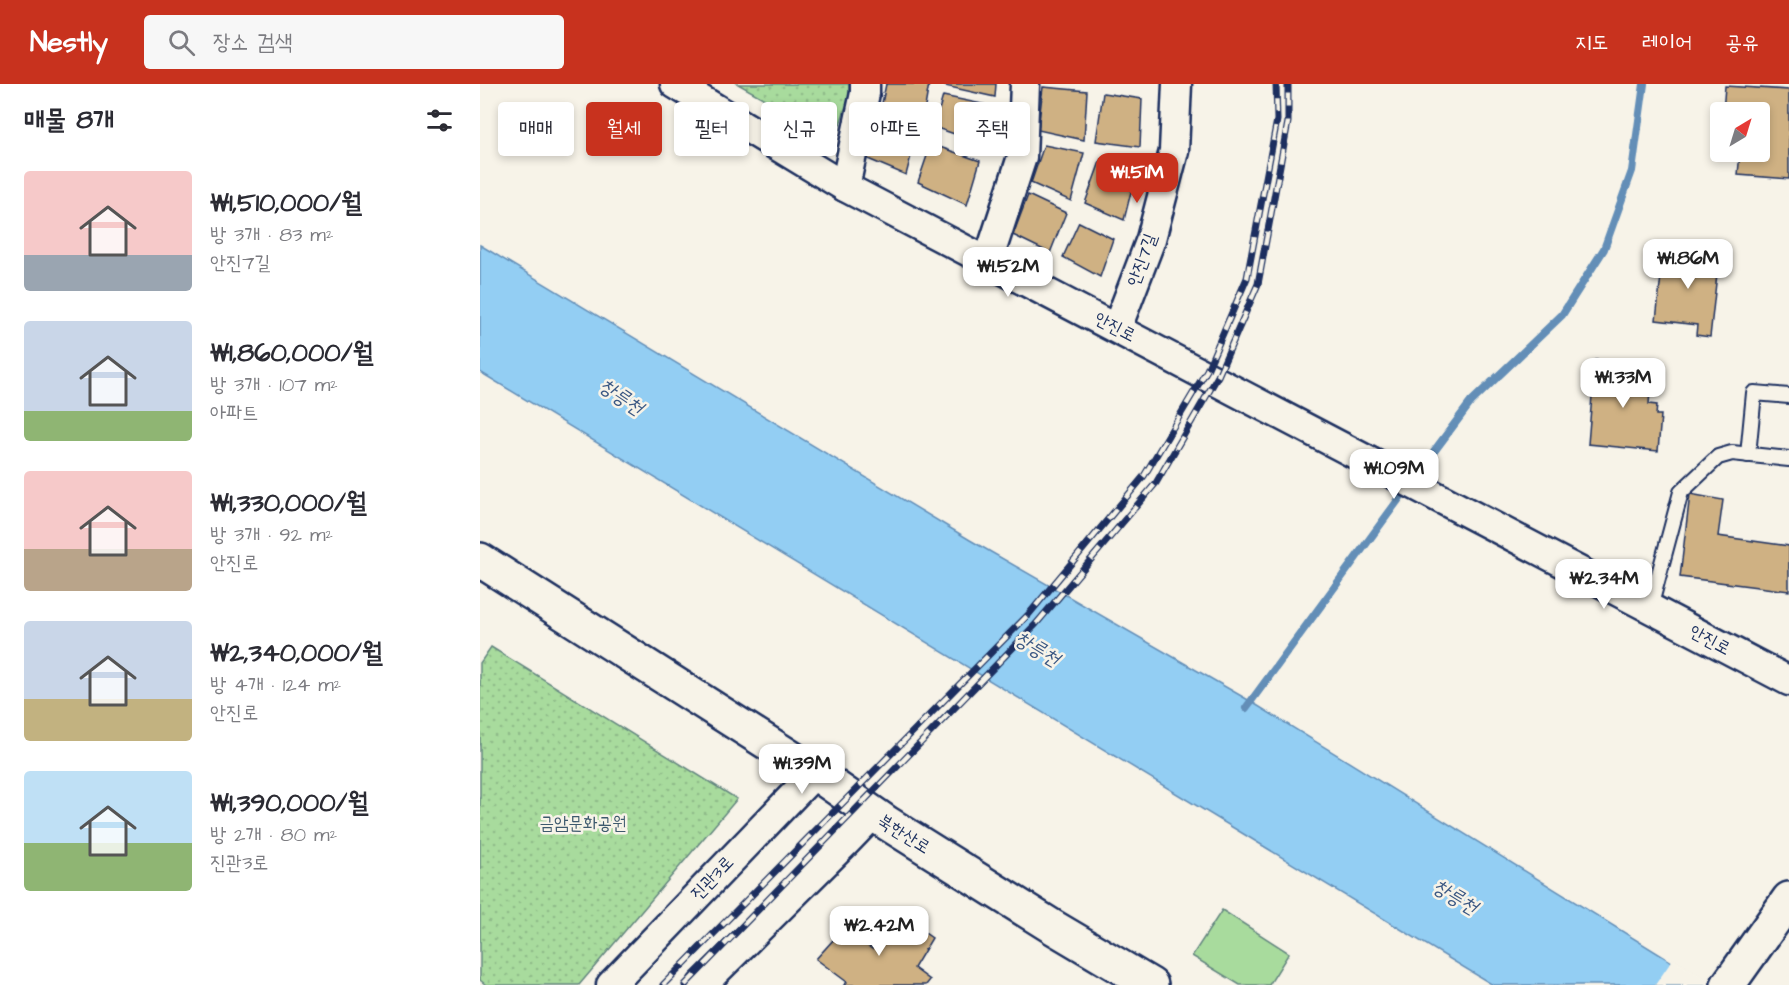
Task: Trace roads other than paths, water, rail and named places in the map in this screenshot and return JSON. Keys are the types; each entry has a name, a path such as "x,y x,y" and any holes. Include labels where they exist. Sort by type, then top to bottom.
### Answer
{"main road":[{"name":"북한산로","path":"480,560 815,773 873,814 1053,927 1151,985"},
{"path":"1728,985 1789,899"}],"street":[{"name":"안진로","path":"675,84 845,187 1789,681"},
{"path":"845,187 865,84"},
{"path":"988,261 1022,157 1025,84"},
{"name":"안진7길","path":"1117,328 1152,239 1174,151 1177,84"},
{"name":"진관3로","path":"611,985 815,773"},
{"path":"702,985 873,814"}],"lane":[{"path":"1748,455 1754,393 1789,396"},
{"path":"1650,608 1682,492 1718,457 1732,453 1789,459"}],"water":[{"name":"창릉천","path":"480,245 970,540 1250,701 1709,985 1493,985 480,372"}],"waterway":[{"path":"1414,478 1471,402 1562,315 1604,249 1632,171 1644,84"},
{"path":"1246,708 1407,488"}],"railway":[{"path":"663,985 1029,614 1144,476 1207,370 1247,278 1277,120 1276,84"},
{"path":"685,985 1036,624 1156,483 1218,376 1258,284 1288,122 1288,84"}],"park label":[{"name":"금암문화공원","path":"583,823"}]}
